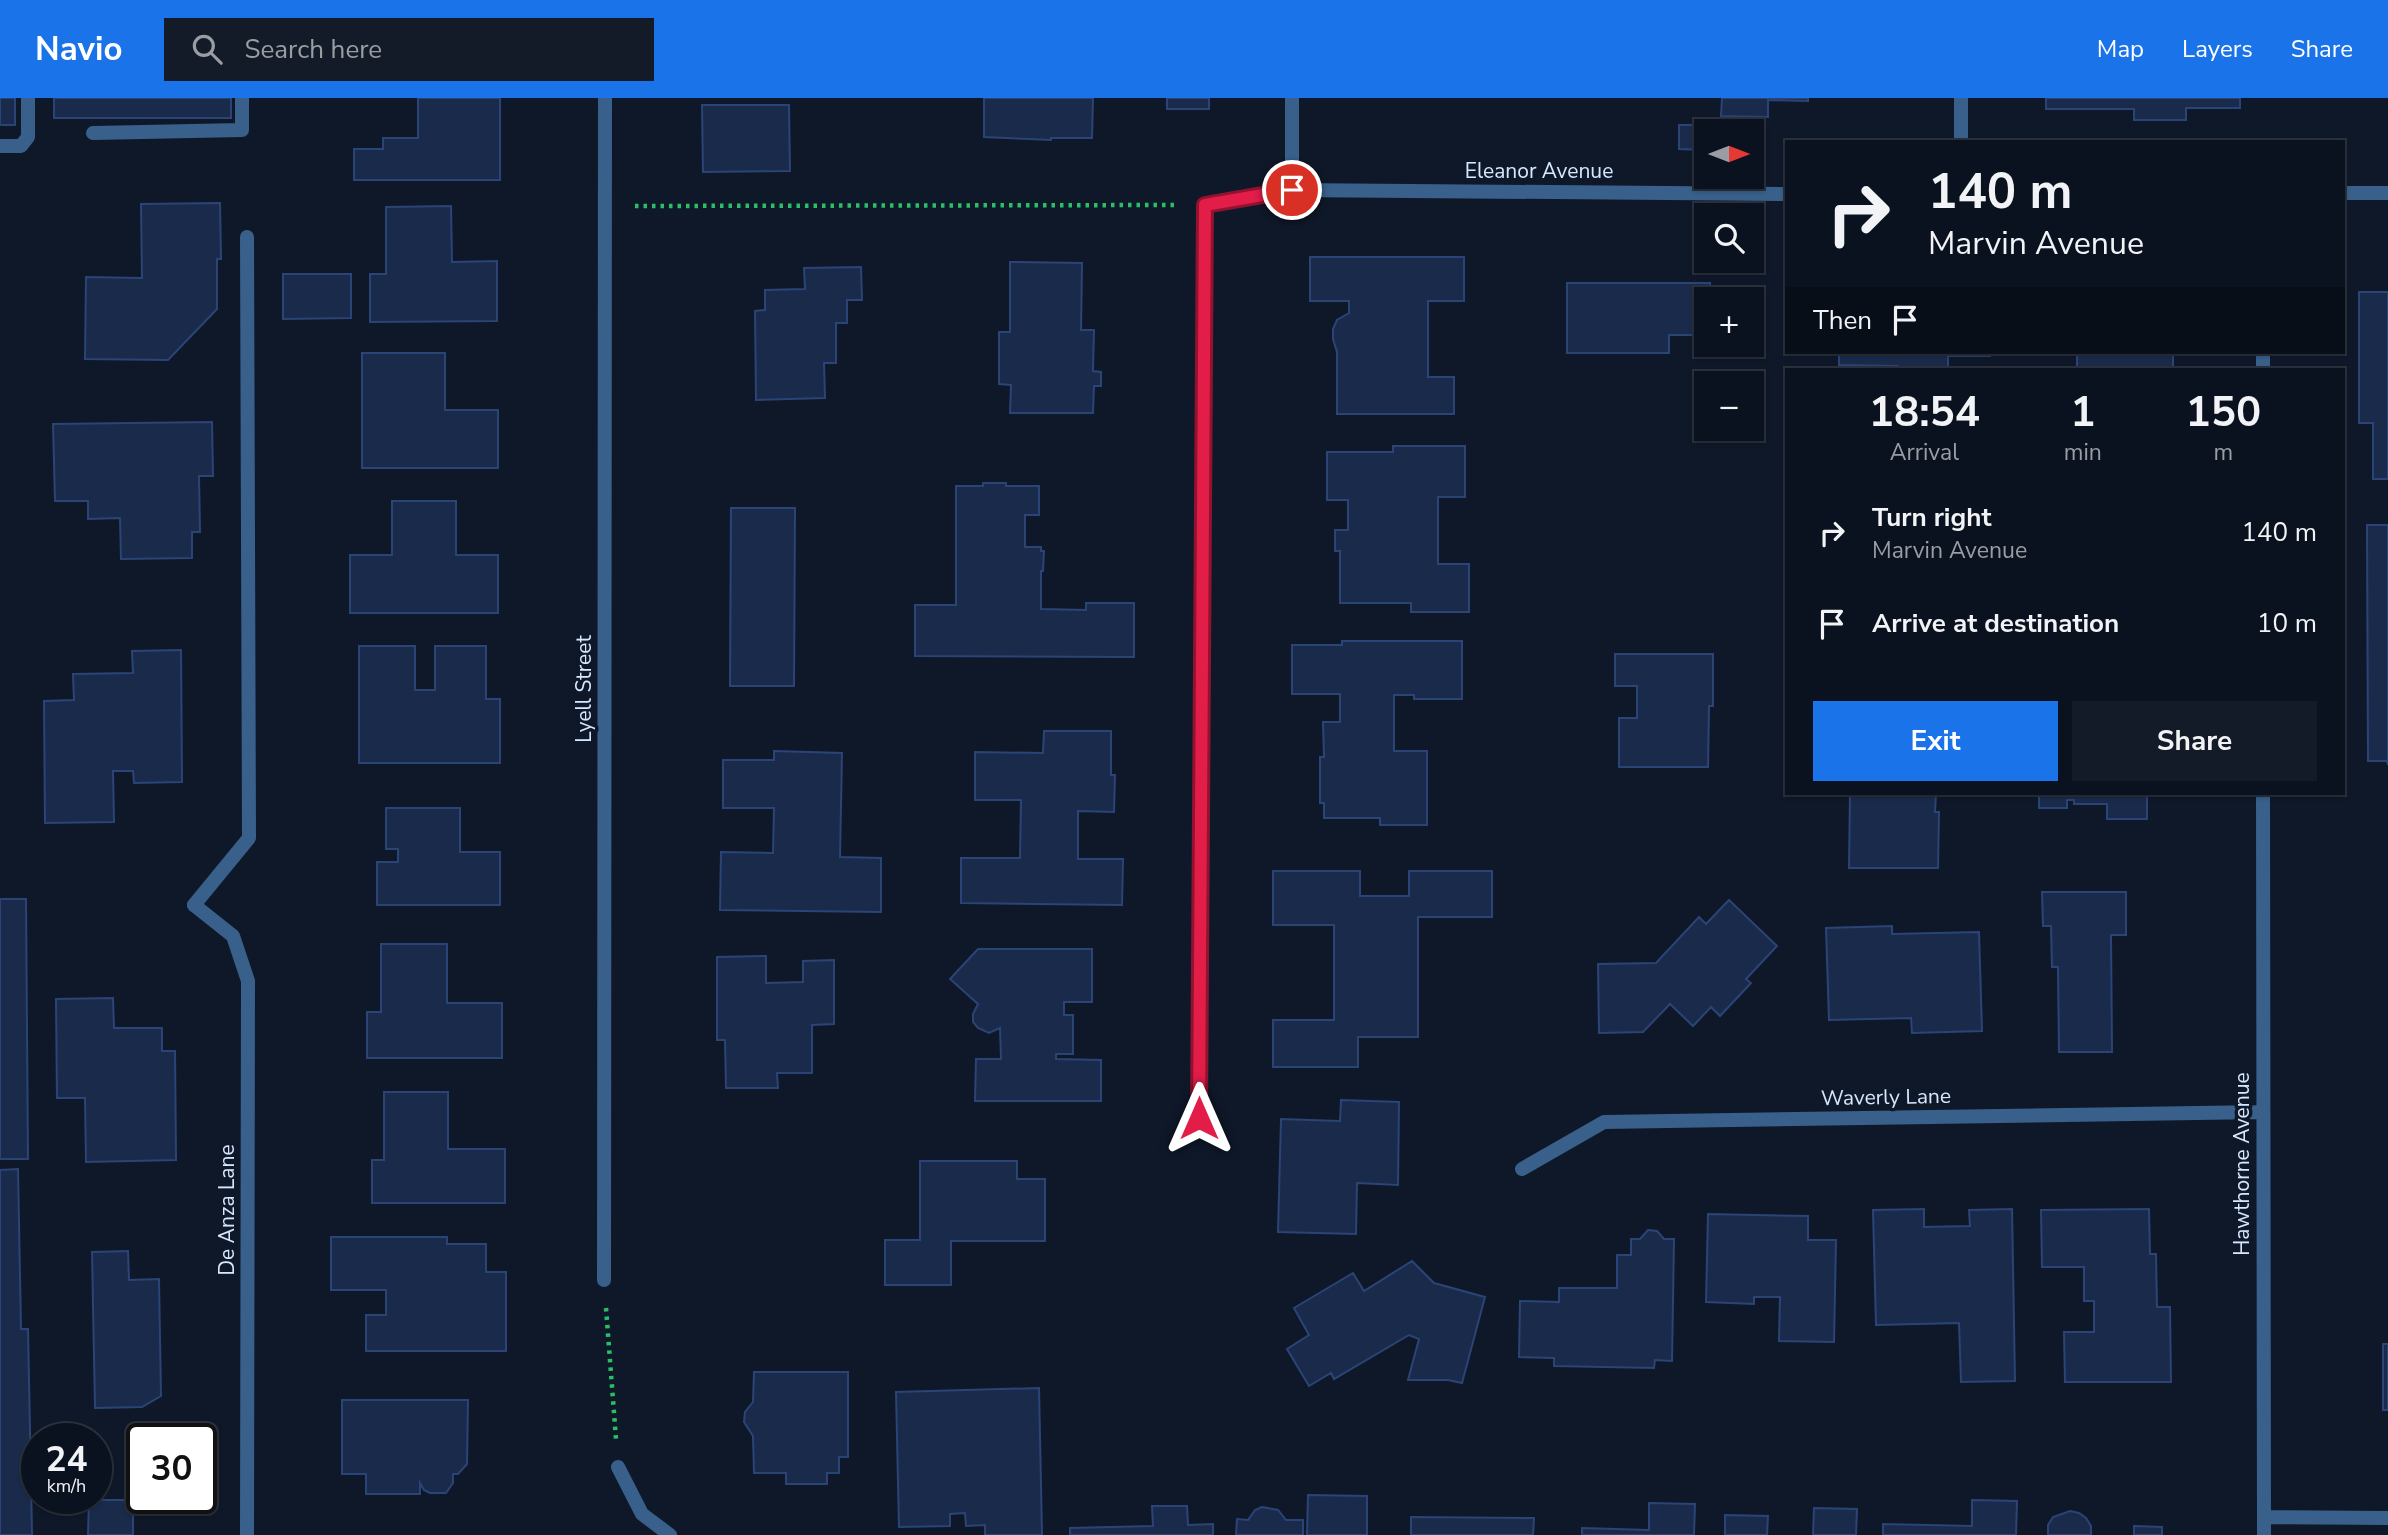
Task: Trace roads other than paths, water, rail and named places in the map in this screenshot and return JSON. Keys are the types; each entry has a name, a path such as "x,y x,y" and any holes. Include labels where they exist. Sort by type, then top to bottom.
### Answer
{"street":[{"path":"0,146 21,146 27,137 28,98"},
{"path":"93,133 242,131 242,98"},
{"name":"Lyell Street","path":"604,1280 605,98"},
{"path":"1292,98 1292,190"},
{"path":"1961,98 1961,140"},
{"name":"Eleanor Avenue","path":"1199,1118 1205,205 1292,190 1785,194"},
{"path":"2345,193 2388,193"},
{"name":"De Anza Lane","path":"247,237 249,838 194,905 233,936 248,981 247,1535"},
{"name":"Hawthorne Avenue","path":"2263,795 2264,1535"},
{"name":"Waverly Lane","path":"1522,1169 1604,1122 2263,1112"},
{"path":"618,1467 642,1514 670,1535"},
{"path":"2264,1517 2388,1518"}]}
